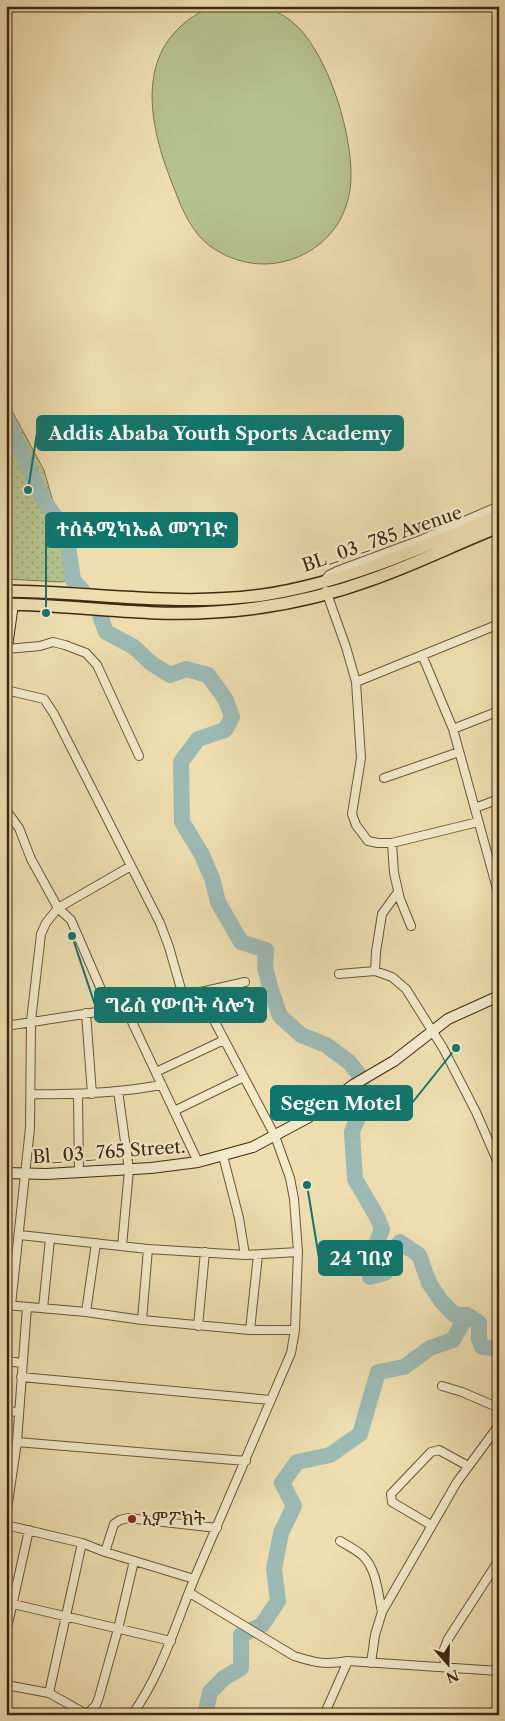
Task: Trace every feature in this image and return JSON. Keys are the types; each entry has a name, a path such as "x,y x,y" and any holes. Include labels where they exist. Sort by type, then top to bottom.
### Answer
{"main road":[{"name":"BL_03_785 Avenue","path":"6,592 147,600 236,598 264,594 324,582 422,547 499,515"},
{"name":"BL_03_785 Avenue","path":"9,604 101,610 213,613 266,607 327,594 377,578 499,527"}],"street":[{"path":"478,822 392,843 368,841 356,824 352,814 361,758 356,682 324,582 329,575 337,571 423,539 499,506"},
{"path":"6,654 9,604"},
{"path":"356,682 499,624"},
{"path":"7,649 40,646 53,642 65,644 86,653 97,665 139,756"},
{"path":"422,654 453,729 498,892"},
{"path":"6,690 44,699 64,732 160,923 183,996"},
{"path":"453,729 499,711"},
{"path":"384,778 459,752"},
{"path":"475,808 499,799"},
{"path":"6,810 19,828 31,859 58,908 71,920 110,1010"},
{"path":"392,843 394,873 398,892 411,926"},
{"path":"131,866 58,908 46,923 41,934 31,1021 30,1128 20,1235 9,1305 86,1312 198,1326 250,1330 295,1330"},
{"path":"375,971 382,914 398,892"},
{"path":"339,974 375,971 392,977 406,989 443,1048 476,1112 499,1165"},
{"path":"6,1026 110,1010 245,982"},
{"path":"132,1715 147,1691 171,1641 194,1579 246,1461 290,1353 295,1330 298,1252 294,1199 290,1178 275,1136 199,992"},
{"name":"Bl_03_765 Street.","path":"6,1173 80,1173 129,1170 198,1162 254,1146 309,1117 353,1085 394,1061 431,1031 448,1020 499,996"},
{"path":"125,1007 198,1162"},
{"path":"86,1013 92,1094"},
{"path":"156,1072 224,1040"},
{"path":"174,1111 244,1077"},
{"path":"31,1094 78,1095 118,1092 162,1085"},
{"path":"118,1092 129,1170 122,1246"},
{"path":"78,1095 80,1173"},
{"path":"223,1156 239,1218 245,1255"},
{"path":"20,1235 148,1249 245,1255 298,1252"},
{"path":"43,1308 50,1239"},
{"path":"86,1312 96,1243"},
{"path":"142,1320 148,1249"},
{"path":"198,1326 204,1252"},
{"path":"250,1330 258,1255"},
{"path":"6,1516 10,1463 17,1442 27,1307"},
{"path":"6,1361 22,1363"},
{"path":"22,1377 271,1400"},
{"path":"442,1386 462,1392 499,1408"},
{"path":"6,1411 18,1412"},
{"path":"371,1663 375,1635 382,1612 431,1525 468,1466 499,1425"},
{"path":"17,1442 246,1461"},
{"path":"431,1525 392,1502 391,1494 432,1452 439,1450 468,1466"},
{"path":"105,1552 114,1524 128,1518 217,1528"},
{"path":"6,1524 82,1543 105,1552 194,1579"},
{"path":"6,1633 30,1530"},
{"path":"340,1540 363,1556 370,1564 382,1612"},
{"path":"48,1693 82,1543"},
{"path":"445,1666 444,1649 448,1638 499,1560"},
{"path":"6,1685 48,1693 87,1714 96,1705 99,1697 134,1561"},
{"path":"190,1593 294,1656 307,1660 328,1664 348,1661 499,1670"},
{"path":"13,1604 171,1641"},
{"path":"324,1715 348,1661"}],"green space":[{"path":"218,6 264,8 290,20 304,33 316,52 328,74 337,98 349,148 351,171 347,203 337,225 320,244 290,260 272,264 241,261 222,254 205,242 189,222 181,207 159,144 152,103 153,82 157,63 166,44 183,24 197,14"},
{"path":"6,400 44,470 55,509 68,536 70,579 62,582 6,579"}],"waterway":[{"path":"6,419 44,501 66,532 73,580 97,607 106,632 134,647 151,663 170,675 186,669 208,675 226,700 232,717 225,730 198,739 181,762 182,822 201,853 212,878 218,902 241,942 266,950 265,967 280,1016 301,1035 326,1045 349,1062 361,1077 363,1105 352,1132 355,1179 382,1229 373,1252 370,1277 385,1273 389,1258 400,1242 419,1255 429,1283 442,1302 455,1315 467,1315 479,1323 479,1339 482,1347 499,1349"},
{"path":"205,1715 210,1692 224,1678 241,1668 241,1635 262,1625 278,1601 274,1569 281,1533 294,1506 282,1483 297,1462 330,1455 360,1434 378,1372 404,1367 430,1348 453,1340 467,1315"}],"place":[{"name":"Addis Ababa Youth Sports Academy","path":"28,490"},
{"name":"ተስፋሚካኤል መንገድ","path":"46,613"},
{"name":"ግሬስ የውበት ሳሎን","path":"72,936"},
{"name":"Segen Motel","path":"456,1048"},
{"name":"24 ገበያ","path":"307,1185"},
{"name":"ኢምፖክት","path":"132,1519"}]}
